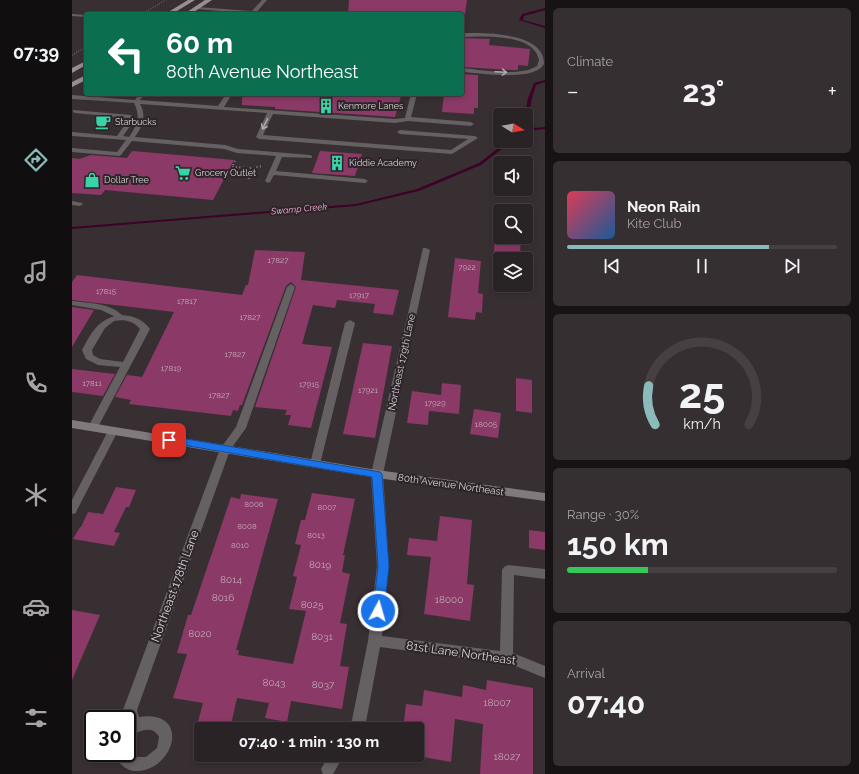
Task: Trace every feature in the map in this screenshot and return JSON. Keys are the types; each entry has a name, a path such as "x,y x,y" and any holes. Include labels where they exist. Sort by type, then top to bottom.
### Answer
{"main road":[{"path":"171,12 192,0"},
{"path":"190,12 209,0"},
{"path":"72,72 84,64"},
{"path":"72,86 84,78"},
{"name":"80th Avenue Northeast","path":"72,424 377,474 545,497"}],"street":[{"path":"464,35 482,35 517,39 530,43 539,50 542,58 541,65 536,69 524,72 506,73 464,70"},
{"name":"Northeast 179th Lane","path":"359,722 375,641 383,566 377,474 426,250"},
{"name":"Northeast 178th Lane","path":"130,710 225,449 241,428 291,287"},
{"path":"93,427 126,365 145,329 140,322 120,317 109,319 100,327 87,350 89,357 98,362 126,365"},
{"path":"314,464 350,323"},
{"path":"506,658 508,570 545,574"},
{"name":"81st Lane Northeast","path":"375,641 514,659 545,672"},
{"name":"Northeast 178th Lane","path":"129,762 143,765 152,762 160,756 165,748 165,732 159,726 152,723 143,722 136,725"},
{"path":"328,769 332,762"}],"lane":[{"path":"254,12 265,0"},
{"path":"197,8 242,12"},
{"path":"72,15 84,16"},
{"path":"112,100 115,96"},
{"path":"136,102 140,96"},
{"path":"220,108 228,96"},
{"path":"408,119 414,96"},
{"path":"72,97 395,122 408,119 471,124"},
{"path":"72,150 119,154 139,125 142,118 142,111 136,102"},
{"path":"73,112 80,108 142,111"},
{"path":"73,112 129,116 132,119 131,122 119,138"},
{"path":"271,112 259,137 452,152 475,138 400,132"},
{"path":"72,134 225,147 237,151 310,157"},
{"path":"268,182 280,154"},
{"path":"272,173 365,181"},
{"path":"72,303 109,310 115,312 120,317"},
{"path":"72,510 113,431"}],"path":[{"path":"145,12 166,0"},
{"path":"72,55 84,48"},
{"path":"233,159 236,159 232,167 253,168 248,180"}],"building":[{"path":"349,0 467,0 465,14 464,12 348,12"},
{"path":"464,38 490,39 489,45 530,49 528,66 518,65 518,70 464,67"},
{"path":"464,74 478,75 478,108 474,108 474,114 442,112 444,96 464,96"},
{"name":"Kenmore Lanes","path":"242,96 401,96 395,117 275,109 275,107 242,105"},
{"name":"Grocery Outlet","path":"132,151 234,160 213,200 105,190 101,195 72,193 72,158 79,159 91,155 127,158"},
{"name":"Kiddie Academy","path":"320,151 362,154 355,176 312,173"},
{"path":"495,244 521,244 520,252 494,252"},
{"path":"255,250 305,252 301,280 399,290 393,315 373,313 375,304 337,300 335,308 313,305 302,344 332,347 311,428 288,425 291,415 285,415 287,410 255,407 296,287 291,282 286,286 242,405 240,405 238,411 233,410 231,416 129,404 131,400 115,397 127,375 142,377 174,312 72,300 72,282 77,275 242,295 246,285 248,285"},
{"path":"455,258 481,261 478,293 483,294 482,313 476,312 475,320 448,317"},
{"path":"72,307 94,310 72,347"},
{"path":"363,343 392,346 375,438 343,434"},
{"path":"72,369 115,374 103,396 72,392"},
{"path":"516,378 532,380 532,413 516,411"},
{"path":"442,383 461,385 459,414 429,411 428,425 407,423 412,391 441,395"},
{"path":"474,409 501,413 498,438 470,434"},
{"path":"116,487 136,490 129,507 126,507 114,532 120,533 114,546 73,539 88,512 103,514"},
{"path":"312,493 355,499 343,555 345,555 342,572 350,574 340,623 347,624 340,666 349,667 342,709 291,701 287,722 265,718 269,703 237,698 232,722 198,722 203,703 173,698 187,654 177,653 188,615 191,615 231,497 240,499 241,494 278,499 236,650 239,650 238,655 293,664 306,611 289,609 297,577 293,576 301,545 295,544 301,520 305,520"},
{"path":"440,516 472,520 467,584 474,585 470,621 424,614 431,557 407,555 409,538 437,541"},
{"path":"529,530 545,532 545,550 529,548"},
{"path":"72,610 100,615 72,680"},
{"path":"487,680 533,688 533,774 480,774 483,724 455,719 451,762 424,757 424,722 404,722 406,704 422,706 424,690 462,697 463,685 486,690"}],"waterway":[{"path":"545,9 523,15 521,20 545,27"},
{"path":"534,129 526,120 530,98 535,84 545,81"},
{"name":"Swamp Creek","path":"534,129 545,128"},
{"name":"Swamp Creek","path":"72,228 356,205 418,190 480,164 501,148"}],"place":[{"name":"Kenmore Lanes","path":"326,106"},
{"name":"Starbucks","path":"103,122"},
{"name":"Kiddie Academy","path":"337,163"},
{"name":"Grocery Outlet","path":"183,173"},
{"name":"Dollar Tree","path":"92,180"}],"route":[{"path":"169,440 377,474 383,566 378,611"}]}
